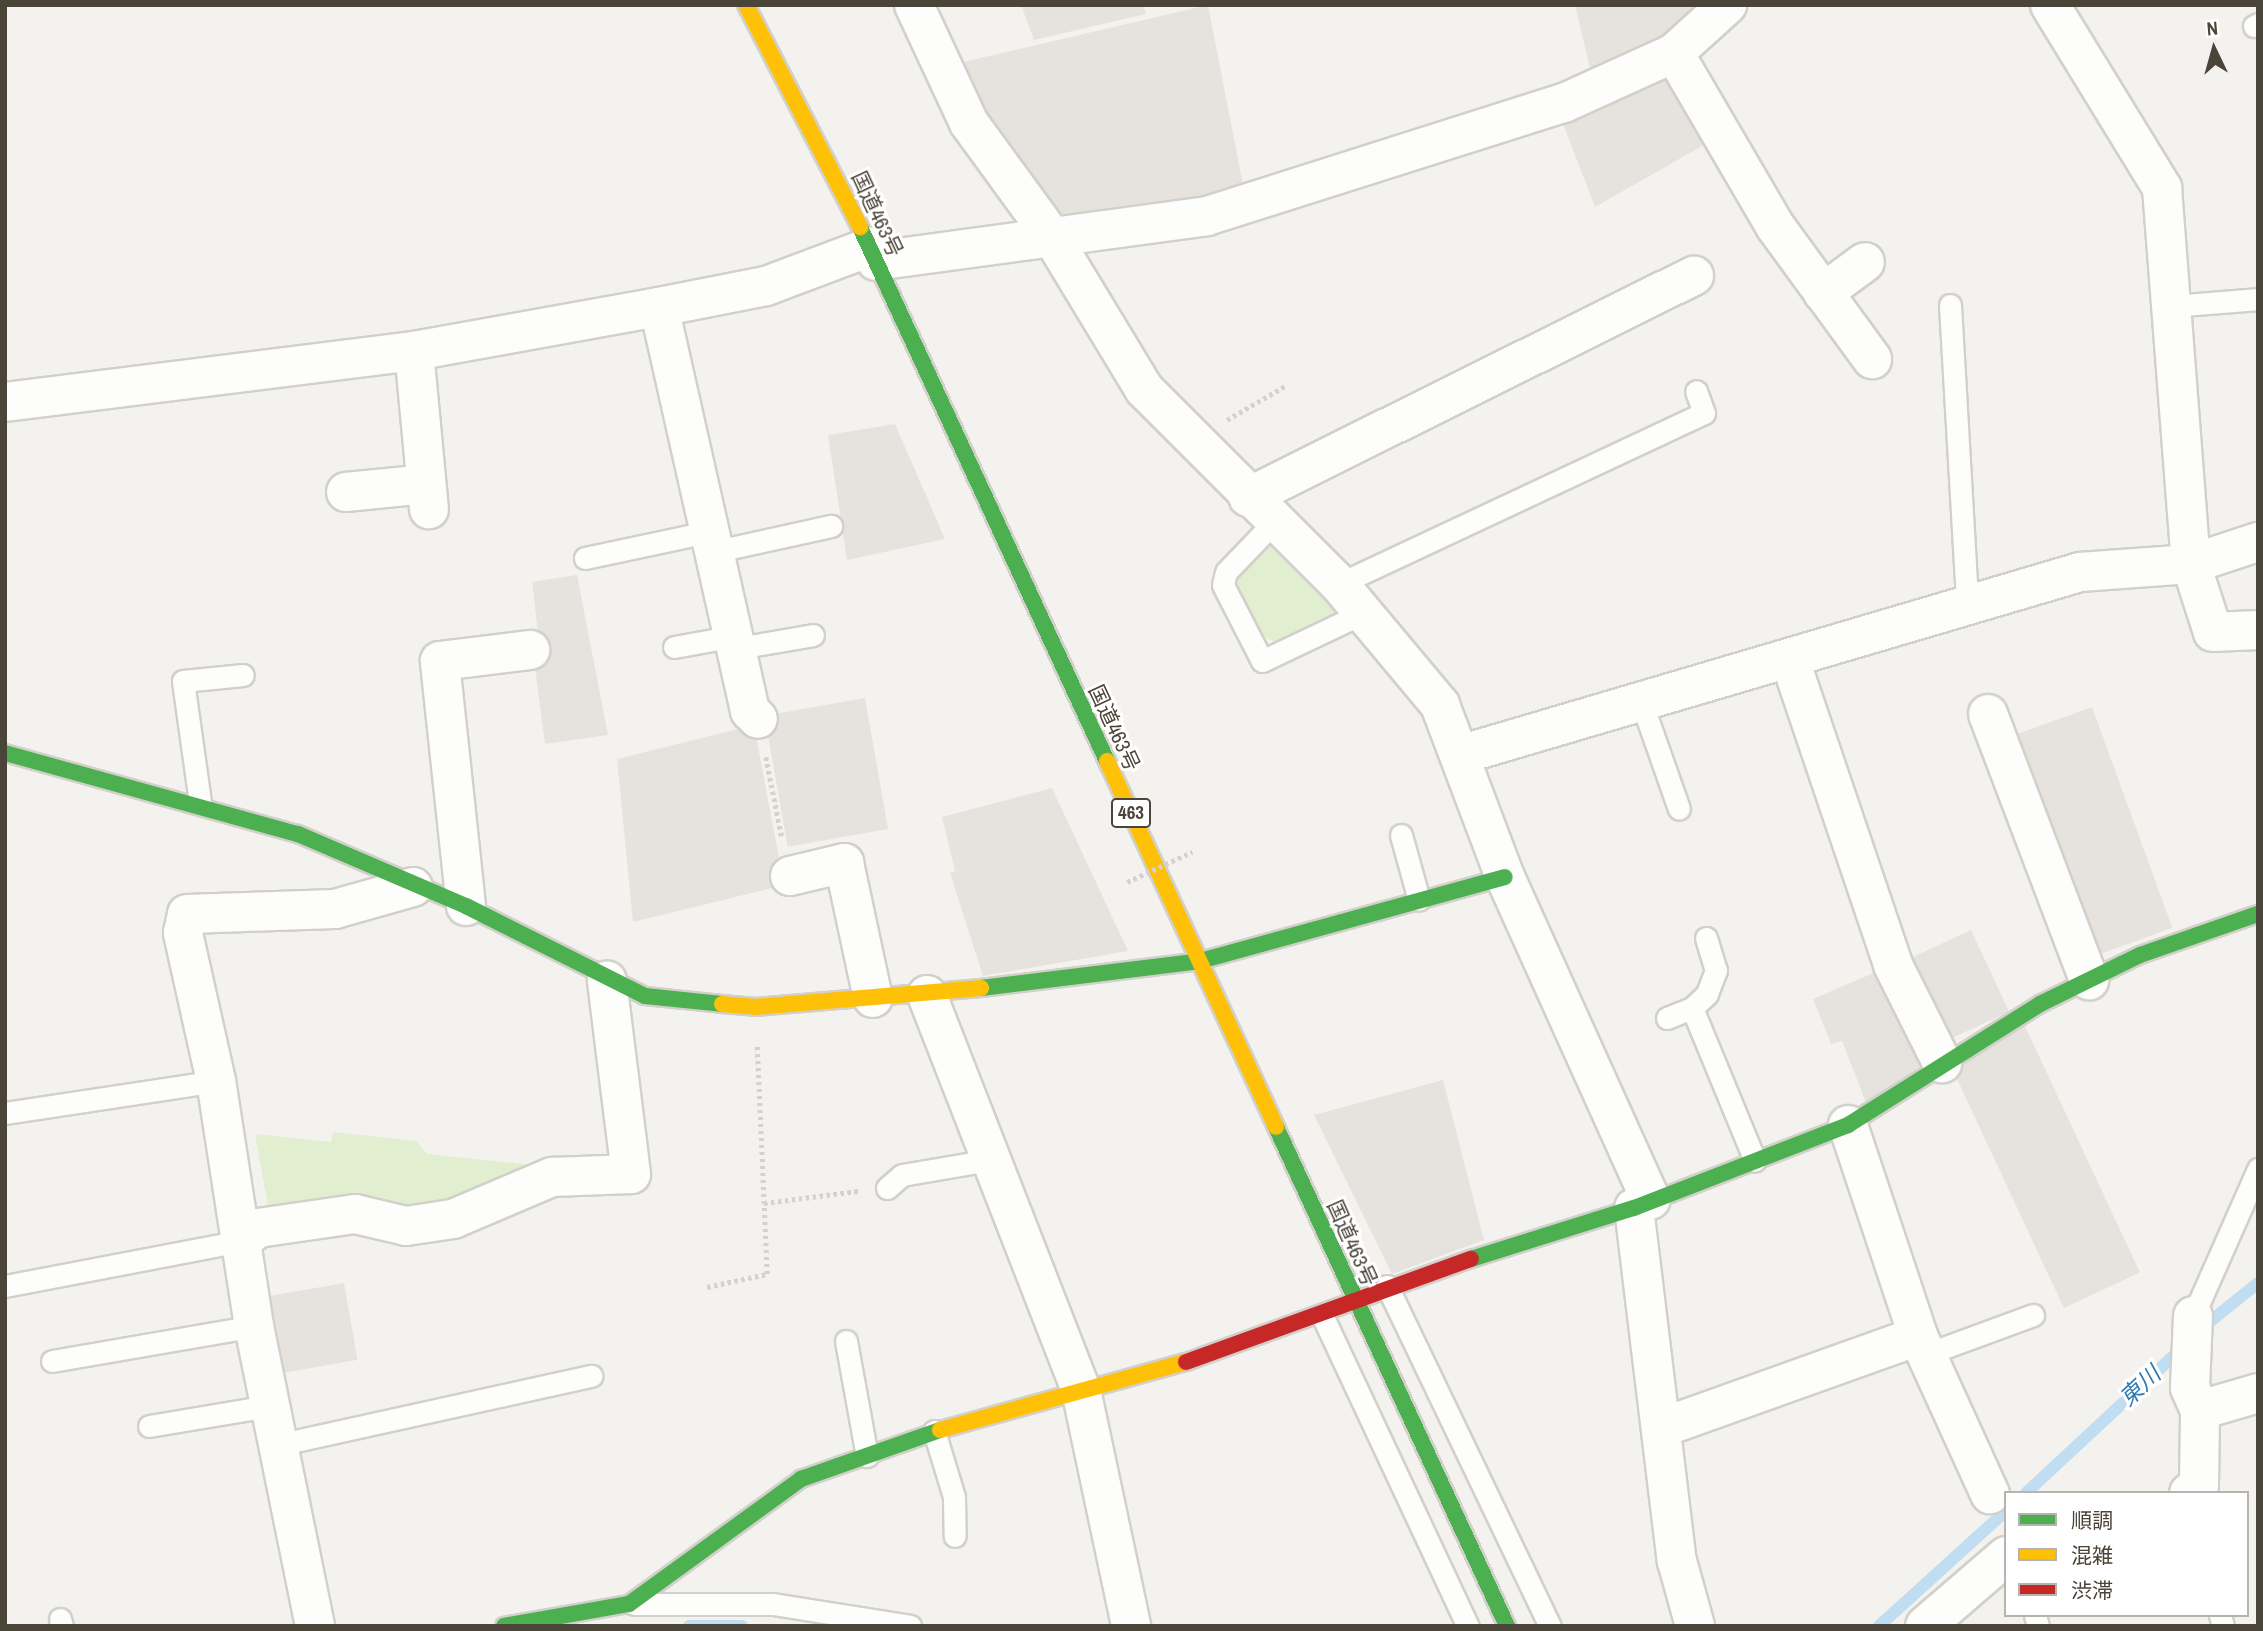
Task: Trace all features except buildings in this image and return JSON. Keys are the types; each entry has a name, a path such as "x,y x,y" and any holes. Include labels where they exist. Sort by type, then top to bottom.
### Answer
{"main road":[{"name":"国道463号","path":"746,5 873,254 1507,1626"},
{"path":"5,753 200,802 298,834 412,887 466,906 607,980 645,996 755,1007 927,995 1199,961 1505,877"},
{"path":"504,1626 629,1604 801,1479 934,1432 1159,1372 1322,1315 1387,1286 1643,1204 1848,1125 1941,1063 2089,980 2140,955 2258,914"}],"street":[{"path":"914,5 969,123 1052,237 1144,388 1350,599 1440,705 1463,754 1505,877 1643,1204 1661,1428 1677,1561 1695,1626"},
{"path":"5,402 414,351 766,286 873,254 1052,237 1207,216 1564,103 1674,53 1727,5"},
{"path":"2050,5 2162,188 2191,564 2213,632 2258,630"},
{"path":"1674,53 1775,226 1872,359"},
{"path":"1823,293 1865,262"},
{"path":"1261,509 1694,276"},
{"path":"659,307 714,541 750,711 758,719"},
{"path":"346,492 428,496 414,351"},
{"path":"1463,754 1790,660 1968,602 2080,572 2191,564 2258,541"},
{"path":"466,906 440,662 530,650"},
{"path":"1790,660 1893,965 1941,1063"},
{"path":"1988,714 2089,980"},
{"path":"790,876 844,863 873,998"},
{"path":"310,1625 254,1326 216,1081 183,933 187,914 335,909 412,887"},
{"path":"241,1241 258,1228 355,1214 406,1226 453,1219 552,1177 631,1174 607,980"},
{"path":"927,995 1081,1391 1131,1626"},
{"path":"1848,1125 1923,1345 1990,1494"},
{"path":"2192,1491 2199,1485 2193,1316"},
{"path":"1661,1428 1923,1345"},
{"path":"2195,1399 2258,1393"},
{"path":"1925,1626 2004,1558"}],"lane":[{"path":"2171,306 2258,299"},
{"path":"1950,304 1968,602"},
{"path":"1261,509 1226,572 1223,585 1262,661 1350,599 1704,412 1696,391"},
{"path":"585,558 831,526"},
{"path":"674,647 813,635"},
{"path":"200,802 183,681 243,675"},
{"path":"1641,701 1679,809"},
{"path":"1401,835 1419,901"},
{"path":"1667,1018 1692,1008 1707,994 1716,970 1706,938"},
{"path":"1692,1008 1755,1161"},
{"path":"5,1113 216,1081"},
{"path":"887,1188 902,1175 990,1160"},
{"path":"2193,1316 2258,1169"},
{"path":"5,1286 241,1241"},
{"path":"1387,1286 1550,1626"},
{"path":"1322,1315 1468,1626"},
{"path":"1923,1345 2033,1315"},
{"path":"52,1361 254,1326"},
{"path":"846,1341 867,1456"},
{"path":"277,1445 592,1376"},
{"path":"149,1426 269,1406"},
{"path":"934,1432 954,1497 955,1536"},
{"path":"629,1604 773,1604 910,1626"}],"path":[{"path":"1192,439 1285,386"},
{"path":"758,719 790,876"},
{"path":"1127,883 1192,852"},
{"path":"707,1287 767,1274 755,1007"},
{"path":"764,1203 887,1188"}],"green space":[{"path":"1280,544 1338,601 1335,614 1275,642 1263,636 1236,582 1238,571 1263,545"},
{"path":"333,1132 416,1141 427,1154 541,1166 453,1204 270,1217 255,1134 331,1142"}],"shaded area":[{"path":"1021,5 1143,5 1146,14 1034,40"},
{"path":"1208,5 1245,195 1066,225 987,122 959,63"},
{"path":"1575,5 1697,5 1700,13 1689,26 1592,77"},
{"path":"1666,65 1711,141 1595,207 1560,116"},
{"path":"895,424 945,539 847,560 828,435"},
{"path":"577,575 608,735 545,744 534,660 541,658 532,582"},
{"path":"865,698 888,829 788,847 765,716"},
{"path":"2092,707 2172,928 2089,958 2008,737"},
{"path":"754,725 784,885 633,922 617,759"},
{"path":"1052,788 1128,951 983,976 950,873 955,871 942,817"},
{"path":"1971,930 2009,1012 1943,1042 1905,961"},
{"path":"1878,971 1920,1066 1867,1105 1842,1041 1831,1044 1813,999"},
{"path":"2025,1026 2140,1273 2064,1308 1949,1061"},
{"path":"1443,1080 1484,1240 1392,1274 1314,1115"},
{"path":"344,1283 358,1360 282,1373 268,1296"}],"waterway":[{"name":"東川","path":"2202,1328 2258,1283"},
{"name":"東川","path":"2028,1491 2182,1348"},
{"name":"東川","path":"1879,1626 2004,1513"},
{"name":"東川","path":"689,1626 742,1626"}],"traffic: fast":[{"path":"860,227 1107,761"},
{"path":"5,753 298,834 466,906 645,996 722,1004"},
{"path":"981,988 1200,961 1505,877"},
{"path":"1471,1259 1634,1208 1848,1125 2040,1004 2140,955 2258,914"},
{"path":"1276,1127 1507,1626"},
{"path":"504,1626 629,1604 801,1479 940,1430"}],"traffic: slow":[{"path":"746,5 860,227"},
{"path":"1107,761 1276,1127"},
{"path":"722,1004 755,1007 981,988"},
{"path":"940,1430 1186,1362"}],"traffic: jam":[{"path":"1186,1362 1471,1259"}]}
